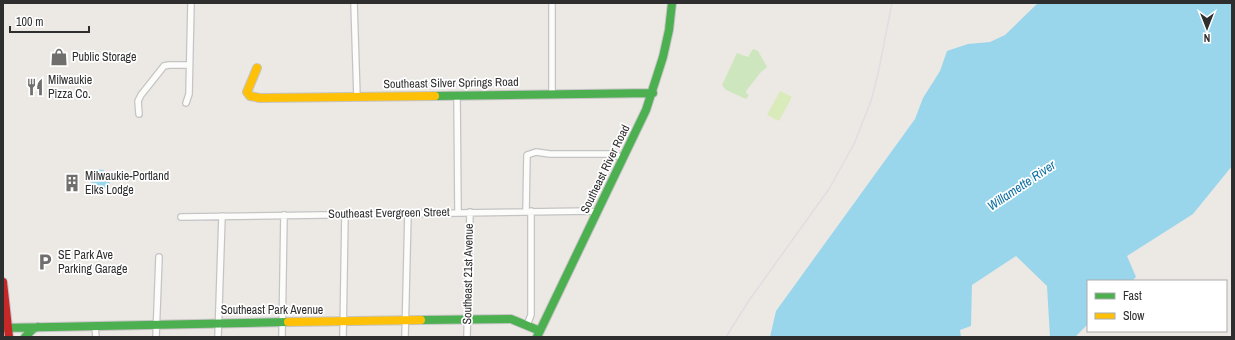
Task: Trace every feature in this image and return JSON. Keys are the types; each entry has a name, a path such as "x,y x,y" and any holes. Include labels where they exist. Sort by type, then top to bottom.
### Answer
{"street":[{"path":"186,103 189,94 191,3"},
{"path":"354,3 357,97"},
{"path":"552,3 552,93"},
{"name":"Southeast River Road","path":"538,334 642,119 653,93 665,49 672,3"},
{"path":"139,114 138,101 141,94 164,66 189,65"},
{"name":"Southeast Silver Springs Road","path":"257,68 247,93 250,96 260,98 457,96 552,93 653,93"},
{"name":"Southeast 21st Avenue","path":"457,96 458,212"},
{"path":"527,325 531,315 527,155 536,152 550,154 614,154 623,158"},
{"name":"Southeast Evergreen Street","path":"181,217 528,211 590,211 596,213"},
{"name":"Southeast 21st Avenue","path":"467,337 470,212"},
{"path":"406,337 408,213"},
{"path":"343,337 345,214"},
{"path":"282,337 284,215"},
{"path":"218,337 222,216"},
{"path":"156,337 159,257"},
{"path":"3,282 6,327 9,337"},
{"name":"Southeast Park Avenue","path":"6,327 95,327 219,323 511,319 527,325 538,334"},
{"path":"25,337 33,329 38,327"},
{"path":"95,327 96,337"}],"green space":[{"path":"753,49 758,51 767,67 761,72 746,91 749,95 746,99 726,90 722,85 737,53 748,57"},
{"path":"780,91 792,97 779,121 767,115"}],"water":[{"name":"Willamette River","path":"1038,3 1232,3 1232,166 1193,214 1127,256 1136,277 1133,280 1087,280 1087,325 1075,337 1050,337 1047,286 1016,256 972,285 971,326 960,330 961,337 770,337 776,311 915,119 923,98 940,71 947,51 968,44 990,42 1005,35"},
{"path":"93,169 104,170 103,181 110,182 109,189 91,187"}],"railway":[{"path":"726,337 750,299 829,189 854,144 871,101 892,3"}],"traffic: fast":[{"path":"537,337 646,110 663,57 669,30 672,3"},
{"path":"435,96 653,93"},
{"path":"421,320 511,319 540,331"},
{"path":"3,328 288,322"},
{"path":"25,337 33,329 38,327"}],"traffic: slow":[{"path":"257,68 247,92 250,96 260,98 435,96"},
{"path":"288,322 421,320"}],"traffic: jam":[{"path":"3,282 9,337"}],"place":[{"name":"Public Storage","path":"59,57"},
{"name":"Milwaukie Pizza Co.","path":"35,87"},
{"name":"Milwaukie-Portland Elks Lodge","path":"72,183"},
{"name":"SE Park Ave Parking Garage","path":"45,262"}]}
